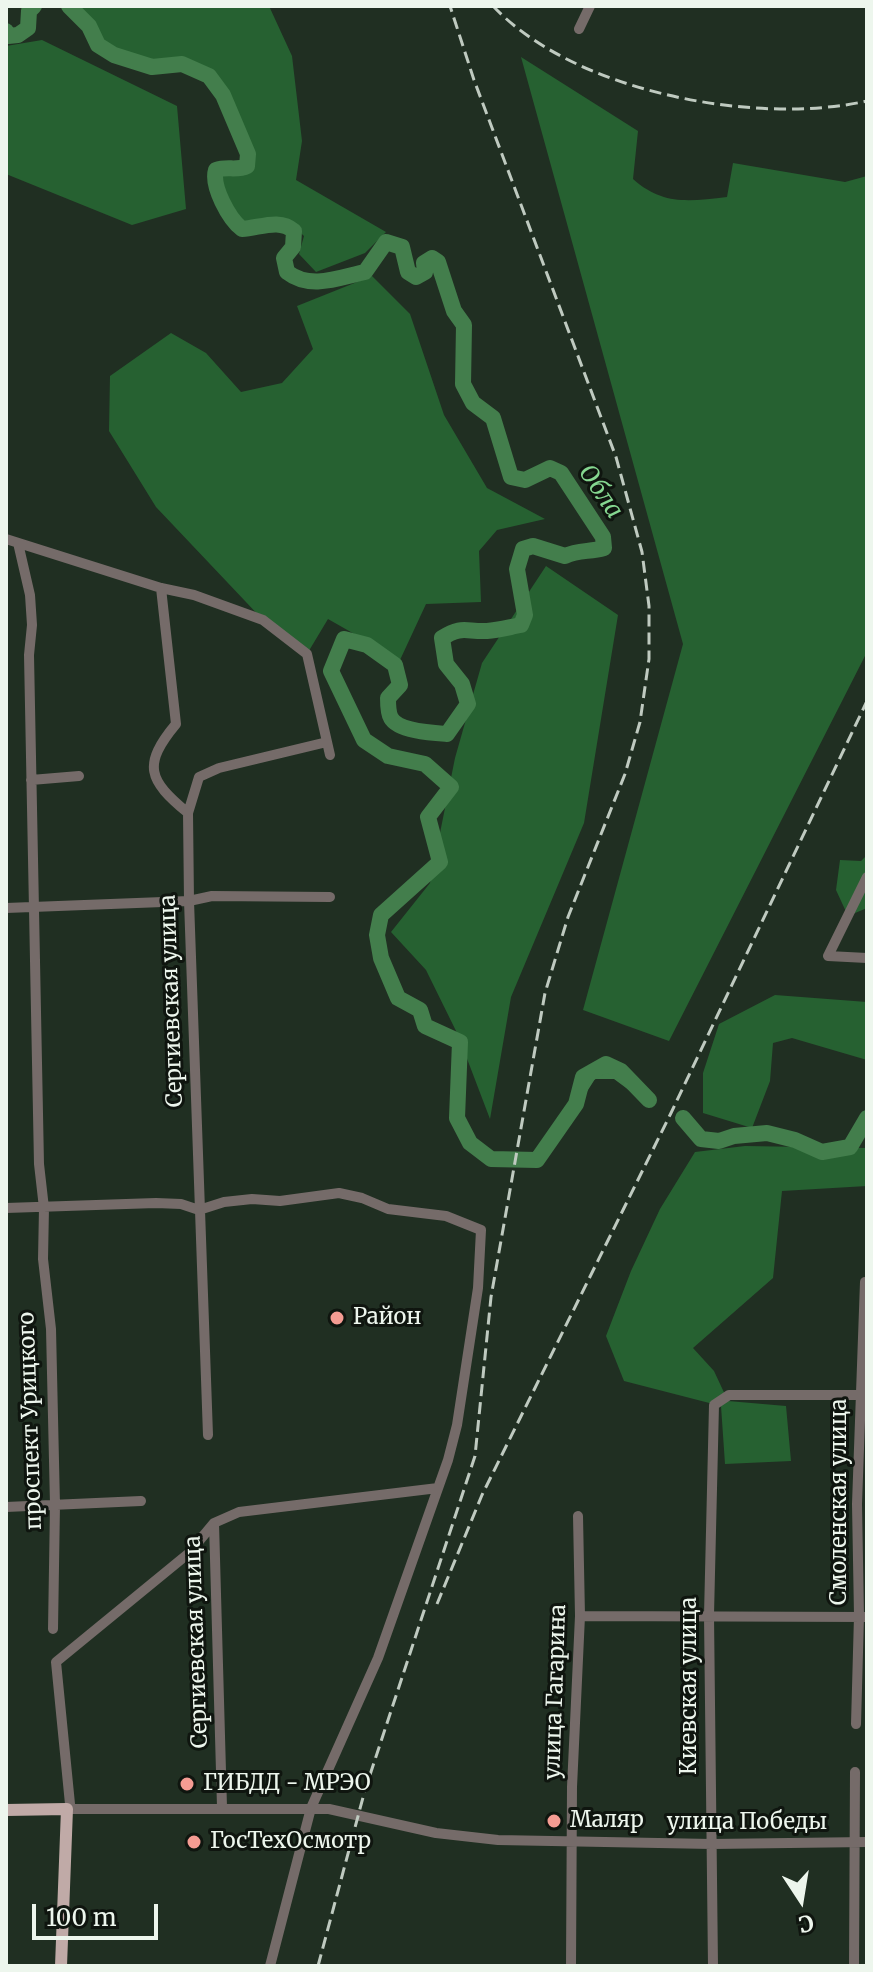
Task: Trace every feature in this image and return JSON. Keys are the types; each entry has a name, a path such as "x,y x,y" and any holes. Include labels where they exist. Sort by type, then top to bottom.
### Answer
{"main road":[{"name":"улица Победы","path":"6,1810 67,1809"},
{"path":"61,1966 67,1809"}],"street":[{"path":"579,29 590,6"},
{"path":"6,539 161,588 194,595 263,620 307,654 330,755"},
{"name":"проспект Урицкого","path":"18,543 30,595 32,625 29,655 39,1164 44,1208 43,1259 51,1329 55,1505 53,1629"},
{"path":"161,588 176,724 160,743 153,758 157,782 166,795 188,813 199,777 219,768 327,742"},
{"path":"31,780 79,776"},
{"name":"Сергиевская улица","path":"188,813 208,1435"},
{"path":"867,877 828,956 867,958"},
{"path":"6,908 189,901 212,896 330,897"},
{"path":"6,1208 156,1203 181,1204 199,1210 224,1202 252,1199 280,1201 339,1193 388,1209 446,1216 481,1230 478,1288 457,1425 378,1658 311,1808 270,1966"},
{"name":"Смоленская улица","path":"856,1724 863,1616 865,1282"},
{"name":"Киевская улица","path":"713,1966 709,1615 714,1405 729,1395 863,1395"},
{"path":"67,1809 70,1800 56,1662 189,1553 214,1523 239,1512 438,1488"},
{"path":"6,1507 141,1501"},
{"name":"улица Гагарина","path":"571,1966 572,1787 580,1616 578,1516"},
{"name":"Сергиевская улица","path":"214,1523 222,1807"},
{"path":"580,1616 863,1616"},
{"path":"854,1966 855,1772"},
{"name":"улица Победы","path":"67,1809 329,1809 436,1833 498,1840 712,1844 867,1842"}],"shaded area":[{"path":"75,6 269,6 292,56 302,141 296,180 386,232 365,253 316,272 299,254 304,236 288,223 276,220 244,225 237,220 218,177 219,173 251,168 252,153 227,93 211,73 182,60 153,63 115,51 101,42 92,24"},
{"path":"42,40 177,106 186,209 132,225 6,174 6,46"},
{"path":"521,57 638,131 633,179 666,198 727,197 733,163 845,182 867,176 867,652 669,1041 583,1010 683,644"},
{"path":"372,276 410,314 444,415 487,488 545,519 497,530 479,551 481,602 426,604 400,660 328,619 307,654 263,620 156,507 109,431 110,376 171,333 206,353 241,392 282,383 313,349 297,306"},
{"path":"546,566 618,615 584,823 511,997 490,1119 458,1035 426,970 391,932 430,883 455,758 482,663"},
{"path":"867,855 867,908 848,916 836,890 840,860 861,861"},
{"path":"775,995 867,1002 867,1060 792,1038 773,1043 770,1081 752,1128 703,1113 703,1073 719,1024"},
{"path":"606,1064 621,1071 649,1100 645,1102 614,1079 595,1079 539,1167 537,1160 576,1104 583,1077"},
{"path":"745,1146 867,1148 867,1186 782,1191 773,1278 693,1348 714,1371 728,1401 786,1406 791,1461 725,1464 721,1406 624,1381 606,1336 631,1271 660,1209 695,1152"}],"waterway":[{"name":"Обла","path":"6,31 8,36 18,35 28,28 29,11 34,6"},
{"name":"Обла","path":"69,6 89,26 98,45 114,55 152,67 182,64 209,76 223,95 248,154 247,166 216,170 219,193 227,210 242,229 276,224 294,231 293,247 284,258 287,272 315,281 365,272 386,242 402,247 408,272 416,277 425,272 424,263 432,258 438,262 454,311 464,325 463,384 473,403 493,418 511,477 525,480 550,468 561,473 603,537 604,548 565,556 533,546 523,549 517,569 525,615 521,625 487,631 459,630 442,638 446,664 462,684 468,704 447,734 401,726 391,718 388,698 400,685 395,665 367,645 344,639 331,671 364,740 388,756 425,764 451,787 428,817 440,862 381,915 377,935 381,958 398,998 420,1010 425,1026 460,1042 457,1118 470,1143 491,1159 537,1160 576,1104 583,1077 606,1064 621,1071 649,1100"},
{"name":"Обла","path":"683,1118 701,1139 719,1141 734,1136 767,1133 795,1140 822,1152 850,1147 867,1118"}],"railway":[{"path":"318,1966 365,1790 475,1456 491,1297 545,993 568,917 625,774 640,722 649,659 649,606 642,552 616,457 474,80 450,6"},
{"path":"493,6 528,36 570,61 617,80 668,95 721,105 773,109 822,108 867,101"},
{"path":"437,1604 482,1495 671,1113 867,701"}],"place":[{"name":"Район","path":"337,1318"},
{"name":"ГИБДД - МРЭО","path":"187,1784"},
{"name":"Маляр","path":"554,1821"},
{"name":"ГосТехОсмотр","path":"194,1842"}]}
